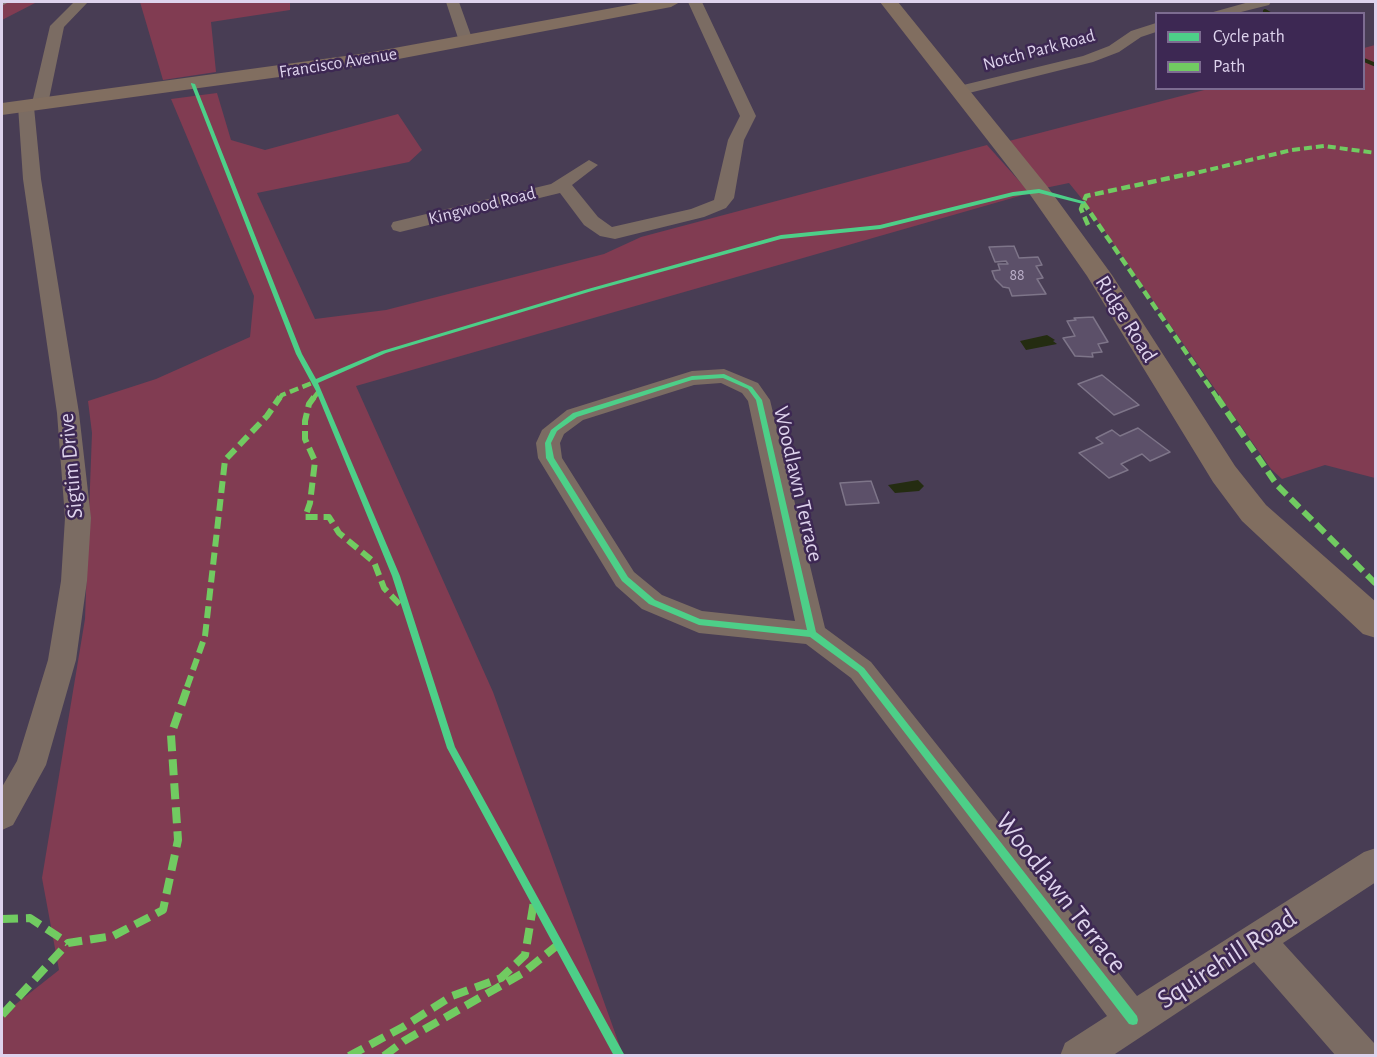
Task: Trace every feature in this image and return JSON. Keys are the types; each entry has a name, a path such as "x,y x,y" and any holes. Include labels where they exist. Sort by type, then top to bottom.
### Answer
{"main road":[{"name":"Francisco Avenue","path":"2,109 289,71 671,2"},
{"name":"Ridge Road","path":"889,2 1039,191 1098,274 1224,474 1254,513 1328,583 1376,624"}],"street":[{"name":"Sigtim Drive","path":"2,815 31,765 62,660 74,581 78,518 68,413 36,202 33,105 57,26 81,2"},
{"path":"452,2 466,40"},
{"path":"589,165 562,185 591,221 607,232 615,233 704,210 720,204 725,198 736,140 748,116 695,2"},
{"path":"1222,12 1264,2"},
{"name":"Notch Park Road","path":"961,90 1088,59 1114,49 1136,34 1155,27"},
{"name":"Kingwood Road","path":"400,226 562,185"},
{"name":"Woodlawn Terrace","path":"812,634 759,400 750,388 724,376 692,378 575,415 554,430 548,443 550,458 625,579 638,591 669,611 699,622 812,634 861,670 1133,1020"},
{"name":"Squirehill Road","path":"1077,1056 1376,863"},
{"path":"1257,940 1361,1056"}],"shaded area":[{"path":"2,2 37,2 2,20"},
{"path":"140,2 290,2 290,10 211,22 216,72 163,80"},
{"path":"1375,45 1375,478 1325,465 1282,479 1271,469 1082,199 1069,183 1045,188 1009,141 1204,90 1365,90 1365,48"},
{"path":"217,93 231,140 265,150 398,114 422,150 409,162 257,193 315,319 386,310 604,254 641,237 987,145 1030,193 356,386 493,692 623,1055 2,1056 2,1015 59,970 42,878 85,619 92,433 88,401 156,379 250,337 254,296 171,99"},
{"path":"1047,335 1057,344 1026,350 1020,341"},
{"path":"918,480 924,486 919,491 895,493 888,485"}],"building":[{"path":"1014,246 1019,258 1038,257 1042,265 1036,266 1043,278 1037,279 1046,294 1012,296 1009,288 1003,287 995,279 992,271 1000,270 998,264 1008,264 1006,261 995,262 989,247"},
{"path":"1093,317 1108,342 1098,344 1102,352 1092,353 1093,357 1075,356 1063,338 1075,336 1067,321 1076,320 1074,318"},
{"path":"1102,375 1139,405 1114,415 1078,384"},
{"path":"1138,428 1170,452 1150,461 1142,454 1121,464 1128,470 1109,478 1079,453 1103,443 1096,438 1112,430 1120,436"},
{"path":"871,481 879,503 846,505 840,483"}],"waterway":[{"path":"1365,60 1376,65"}],"railway":[{"path":"2,4 6,2"}],"marked path":[{"path":"1088,225 1081,209 1086,196 1096,192 1123,190 1292,150 1324,146 1376,153"},
{"path":"1083,202 1277,485 1376,584"},
{"path":"2,1015 68,943 113,936 163,910 178,840 171,735 205,636 225,460 267,416 282,395 317,381"},
{"path":"319,391 309,404 305,421 305,439 315,461 310,503 305,517 329,517 339,533 374,562 384,588 402,607"},
{"path":"349,1056 403,1027 452,996 501,978 525,955 534,901"},
{"path":"2,919 30,918 68,943"},
{"path":"384,1056 404,1041 523,973 560,943"}],"cycle path":[{"path":"193,84 299,354 319,391 396,576 451,748 620,1056"},
{"path":"314,382 384,352 590,290 781,237 880,227 1013,194 1039,191 1083,202"},
{"path":"812,634 759,400 750,388 724,376 692,378 575,415 554,430 548,443 550,458 625,579 652,602 699,622 812,634 861,670 1133,1020"}]}
